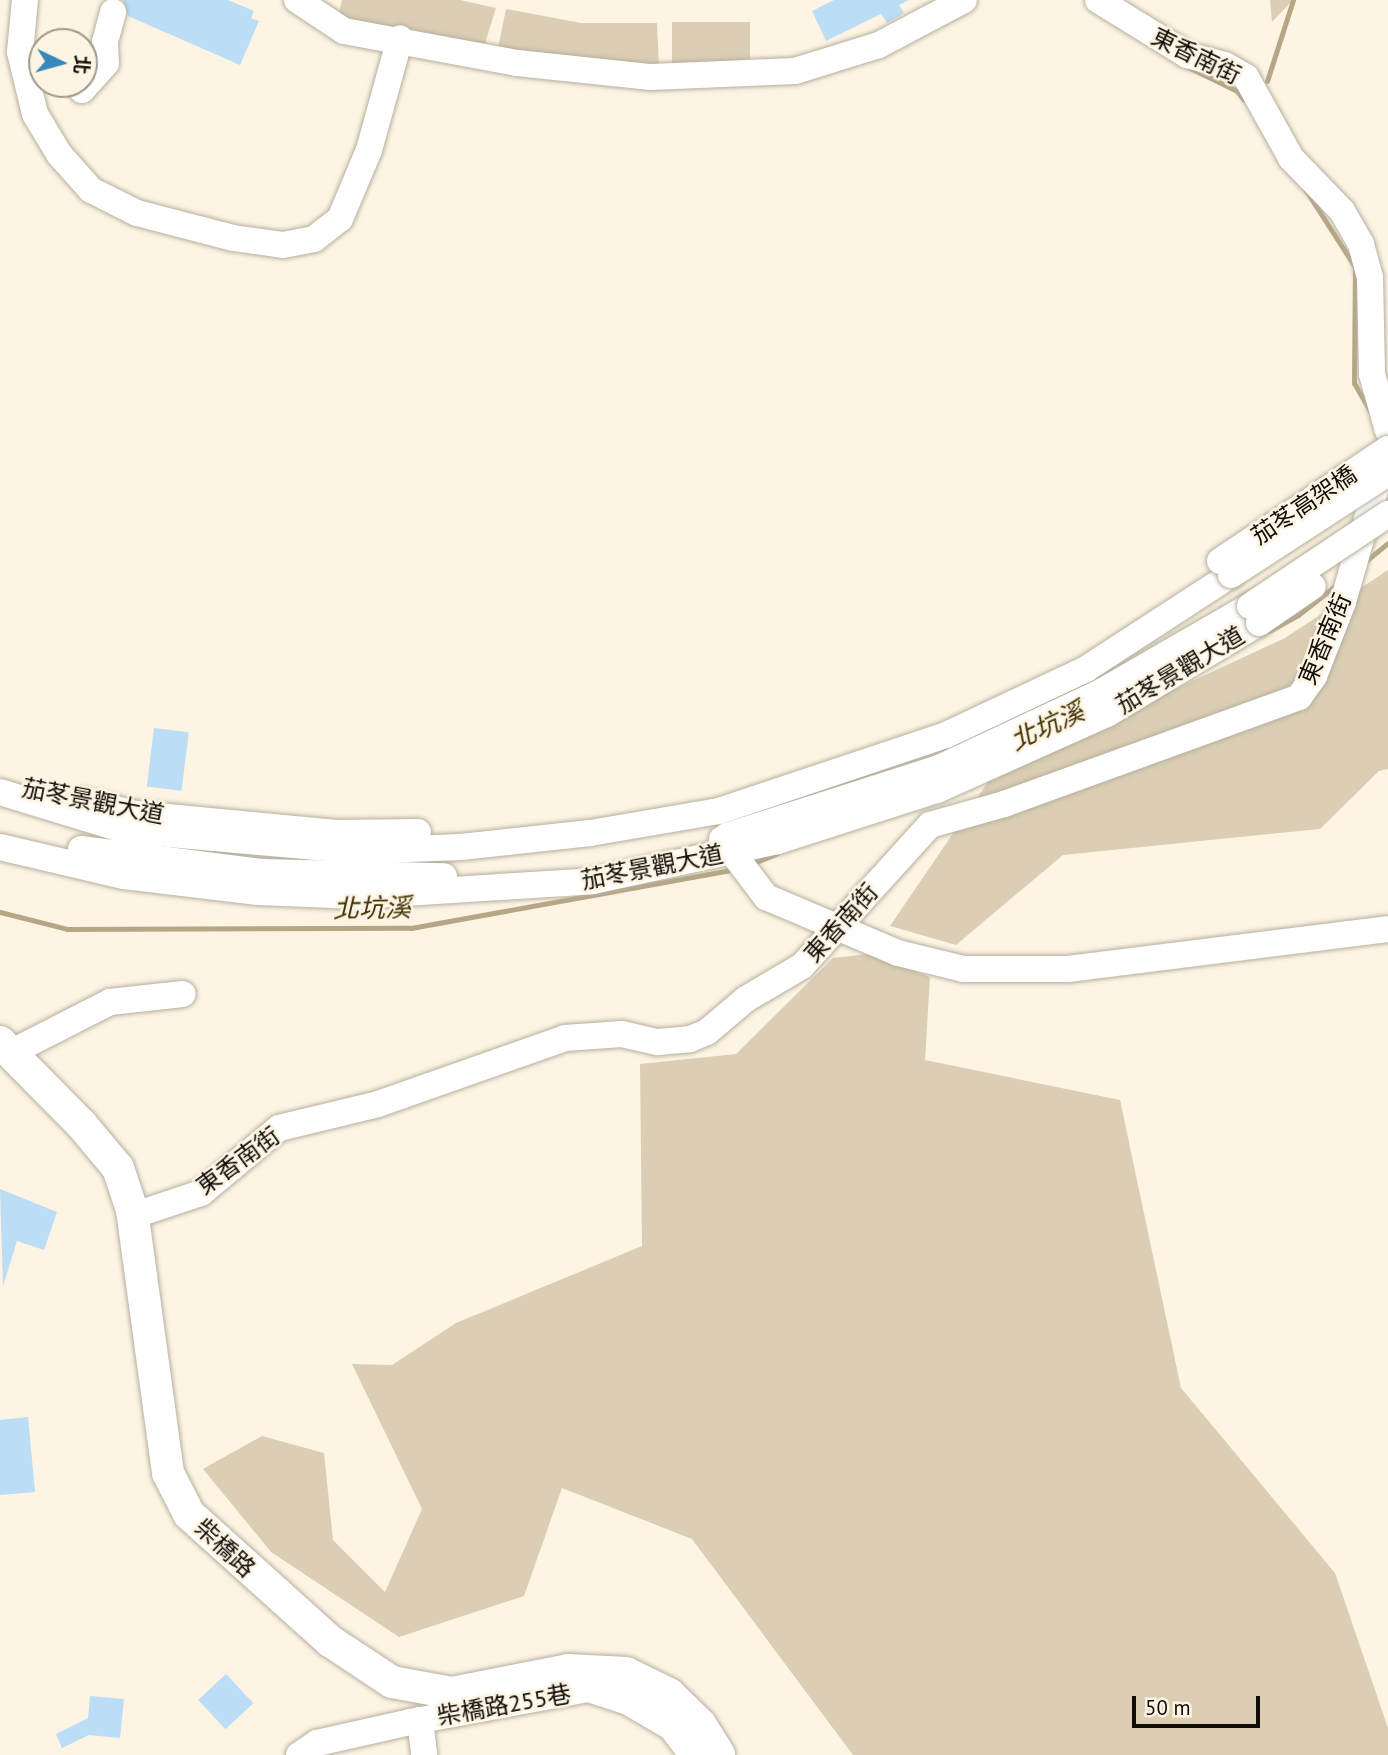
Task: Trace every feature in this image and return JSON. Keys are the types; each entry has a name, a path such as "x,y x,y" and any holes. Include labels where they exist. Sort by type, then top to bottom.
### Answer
{"main road":[{"name":"柴橋路","path":"5,1047 82,1125 118,1168 132,1216 168,1473 189,1514 275,1595 330,1641 392,1682 452,1693 568,1670 626,1674 668,1694 700,1724 719,1755"}],"street":[{"path":"25,0 20,52 35,114 59,154 91,190 136,213 233,238 283,245 314,239 340,219 369,149 400,38"},
{"path":"297,0 327,11 344,31 400,38 517,63 651,77 795,71 879,46 964,0"},
{"name":"東香南街","path":"1098,0 1187,55 1226,65 1246,77 1284,149 1342,211 1361,244 1370,277 1372,374 1386,418"},
{"path":"98,72 106,63 105,42 113,12"},
{"name":"東香南街","path":"132,1216 201,1193 279,1128 378,1104 565,1038 622,1034 657,1042 690,1039 802,966 930,825 1004,804 1299,697 1314,676 1343,603 1388,447"},
{"name":"茄苳高架橋","path":"1225,568 1388,447"},
{"name":"茄苳高架橋","path":"1225,568 1388,473"},
{"path":"1255,614 1388,514"},
{"path":"1255,614 1388,535"},
{"name":"茄苳景觀大道","path":"0,792 124,830 267,845 358,851 460,847 590,833 719,802 946,735 1086,669 1225,568"},
{"name":"茄苳景觀大道","path":"0,784 136,814 336,832 461,831 590,819 719,802 942,718 1082,652 1225,568"},
{"name":"茄苳景觀大道","path":"0,847 124,876 258,892 357,896 593,881 726,844 939,768 1101,692 1255,614"},
{"path":"942,718 1004,708"},
{"path":"136,814 267,845"},
{"name":"茄苳景觀大道","path":"0,836 126,857 261,872 443,876 596,865 726,844"},
{"path":"726,844 766,897 837,930 898,953 963,969 1068,969 1388,929"},
{"path":"443,876 537,886"},
{"path":"5,1047 110,1002 183,994"},
{"name":"柴橋路255巷","path":"299,1755 317,1743 420,1720 588,1689 628,1702 670,1727 692,1755"},
{"path":"420,1720 424,1755"}],"shaded area":[{"path":"342,0 460,0 496,8 483,50 337,22"},
{"path":"1270,0 1293,0 1272,22"},
{"path":"506,9 581,23 657,23 659,67 498,48"},
{"path":"672,22 750,22 750,64 672,64"},
{"path":"1388,570 1388,769 1379,771 1320,829 1063,855 956,945 890,926 994,773 1285,638"},
{"path":"869,954 930,977 925,1060 1120,1100 1181,1388 1335,1573 1388,1728 1388,1755 853,1755 692,1539 562,1488 524,1596 399,1637 271,1552 203,1469 262,1436 324,1453 333,1540 385,1592 422,1509 352,1364 392,1365 456,1323 642,1246 640,1064 736,1054 833,958"}],"building":[{"path":"123,0 228,0 254,11 251,18 259,21 240,65 128,16"},
{"path":"834,0 909,0 899,5 904,13 887,23 881,14 826,41 812,11"},
{"path":"154,728 189,732 182,791 147,787"},
{"path":"0,1189 57,1212 44,1250 17,1241 3,1286"},
{"path":"28,1417 35,1492 0,1495 0,1420"},
{"path":"226,1674 253,1703 225,1729 198,1700"},
{"path":"90,1696 124,1699 120,1738 89,1735 62,1748 56,1734 88,1718"}],"waterway":[{"path":"1267,81 1293,0"},
{"path":"1190,68 1237,91 1244,100"},
{"path":"1305,189 1355,267 1354,383 1371,412"},
{"name":"北坑溪","path":"1367,560 1388,543"},
{"name":"北坑溪","path":"1269,631 1298,615 1335,586"},
{"name":"北坑溪","path":"756,862 776,854"},
{"name":"北坑溪","path":"0,912 67,929 411,928 735,869"}]}
